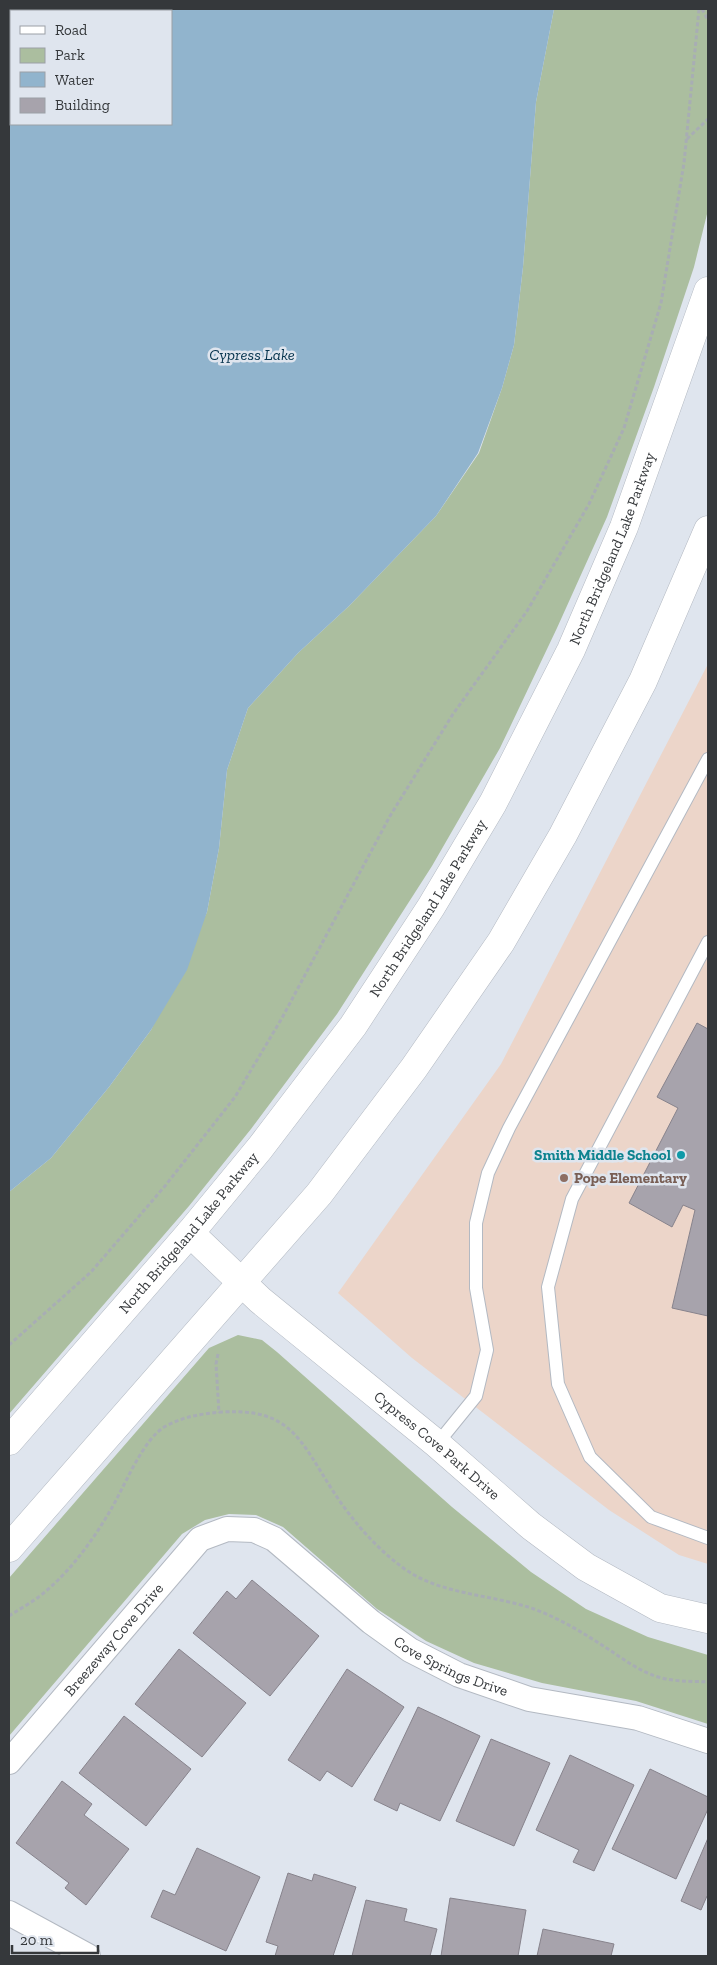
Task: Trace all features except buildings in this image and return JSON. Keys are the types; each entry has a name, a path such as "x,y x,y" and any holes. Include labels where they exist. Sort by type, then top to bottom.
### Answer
{"main road":[{"name":"North Bridgeland Lake Parkway","path":"9,1442 190,1233 260,1148 354,1026 431,907 493,803 571,650 624,527 708,291"},
{"path":"9,1548 318,1194 414,1068 501,942 563,835 643,681 708,530"},
{"name":"Cypress Cove Park Drive","path":"190,1233 260,1300 437,1444 531,1526 586,1568 660,1608 708,1619"}],"street":[{"name":"Cove Springs Drive","path":"227,1529 254,1530 274,1539 370,1622 410,1650 459,1674 529,1699 638,1718 708,1741"},
{"name":"Breezeway Cove Drive","path":"9,1762 200,1539 227,1529"},
{"path":"9,1913 88,1956"}],"lane":[{"path":"437,1444 476,1396 487,1350 476,1288 476,1223 488,1174 528,1093 708,759"},
{"path":"708,942 572,1199 548,1287 558,1384 590,1457 651,1517 708,1538"}],"path":[{"path":"701,9 708,20"},
{"path":"9,1345 91,1272 165,1186 235,1097 282,1018 390,816 453,714 526,612 589,504 624,428 661,302 686,140 701,9"},
{"path":"686,140 708,119"},
{"path":"219,1412 216,1364 223,1347"},
{"path":"9,1616 46,1592 85,1549 110,1510 144,1450 163,1427 186,1416 239,1411 258,1413 279,1421 296,1434 354,1519 381,1550 403,1568 441,1586 504,1600 563,1621 631,1664 654,1676 673,1681 708,1682"}],"shaded area":[{"name":"Pope Elementary","path":"708,664 708,1564 679,1555 609,1510 412,1358 338,1293 501,1064"}],"green space":[{"path":"554,9 708,9 708,210 694,267 654,387 607,517 500,748 432,866 337,1014 251,1129 189,1206 9,1414 9,1192 51,1158 109,1087 151,1030 207,912 219,848 227,770 248,708 298,653 349,606 436,516 479,453 502,388 514,345 523,267 536,102"},
{"path":"238,1335 262,1340 277,1352 452,1507 531,1572 586,1609 648,1637 708,1655 708,1724 636,1701 542,1683 474,1663 426,1641 377,1609 283,1527 256,1515 229,1514 205,1520 182,1534 9,1736 9,1578 209,1348"}],"water":[{"name":"Cypress Lake","path":"9,9 554,9 536,102 523,267 514,345 502,388 478,453 436,516 349,606 298,653 248,708 227,770 219,848 207,912 187,970 151,1030 109,1087 51,1158 9,1192"}],"place":[{"name":"Smith Middle School","path":"681,1155"},
{"name":"Pope Elementary","path":"564,1178"}]}
